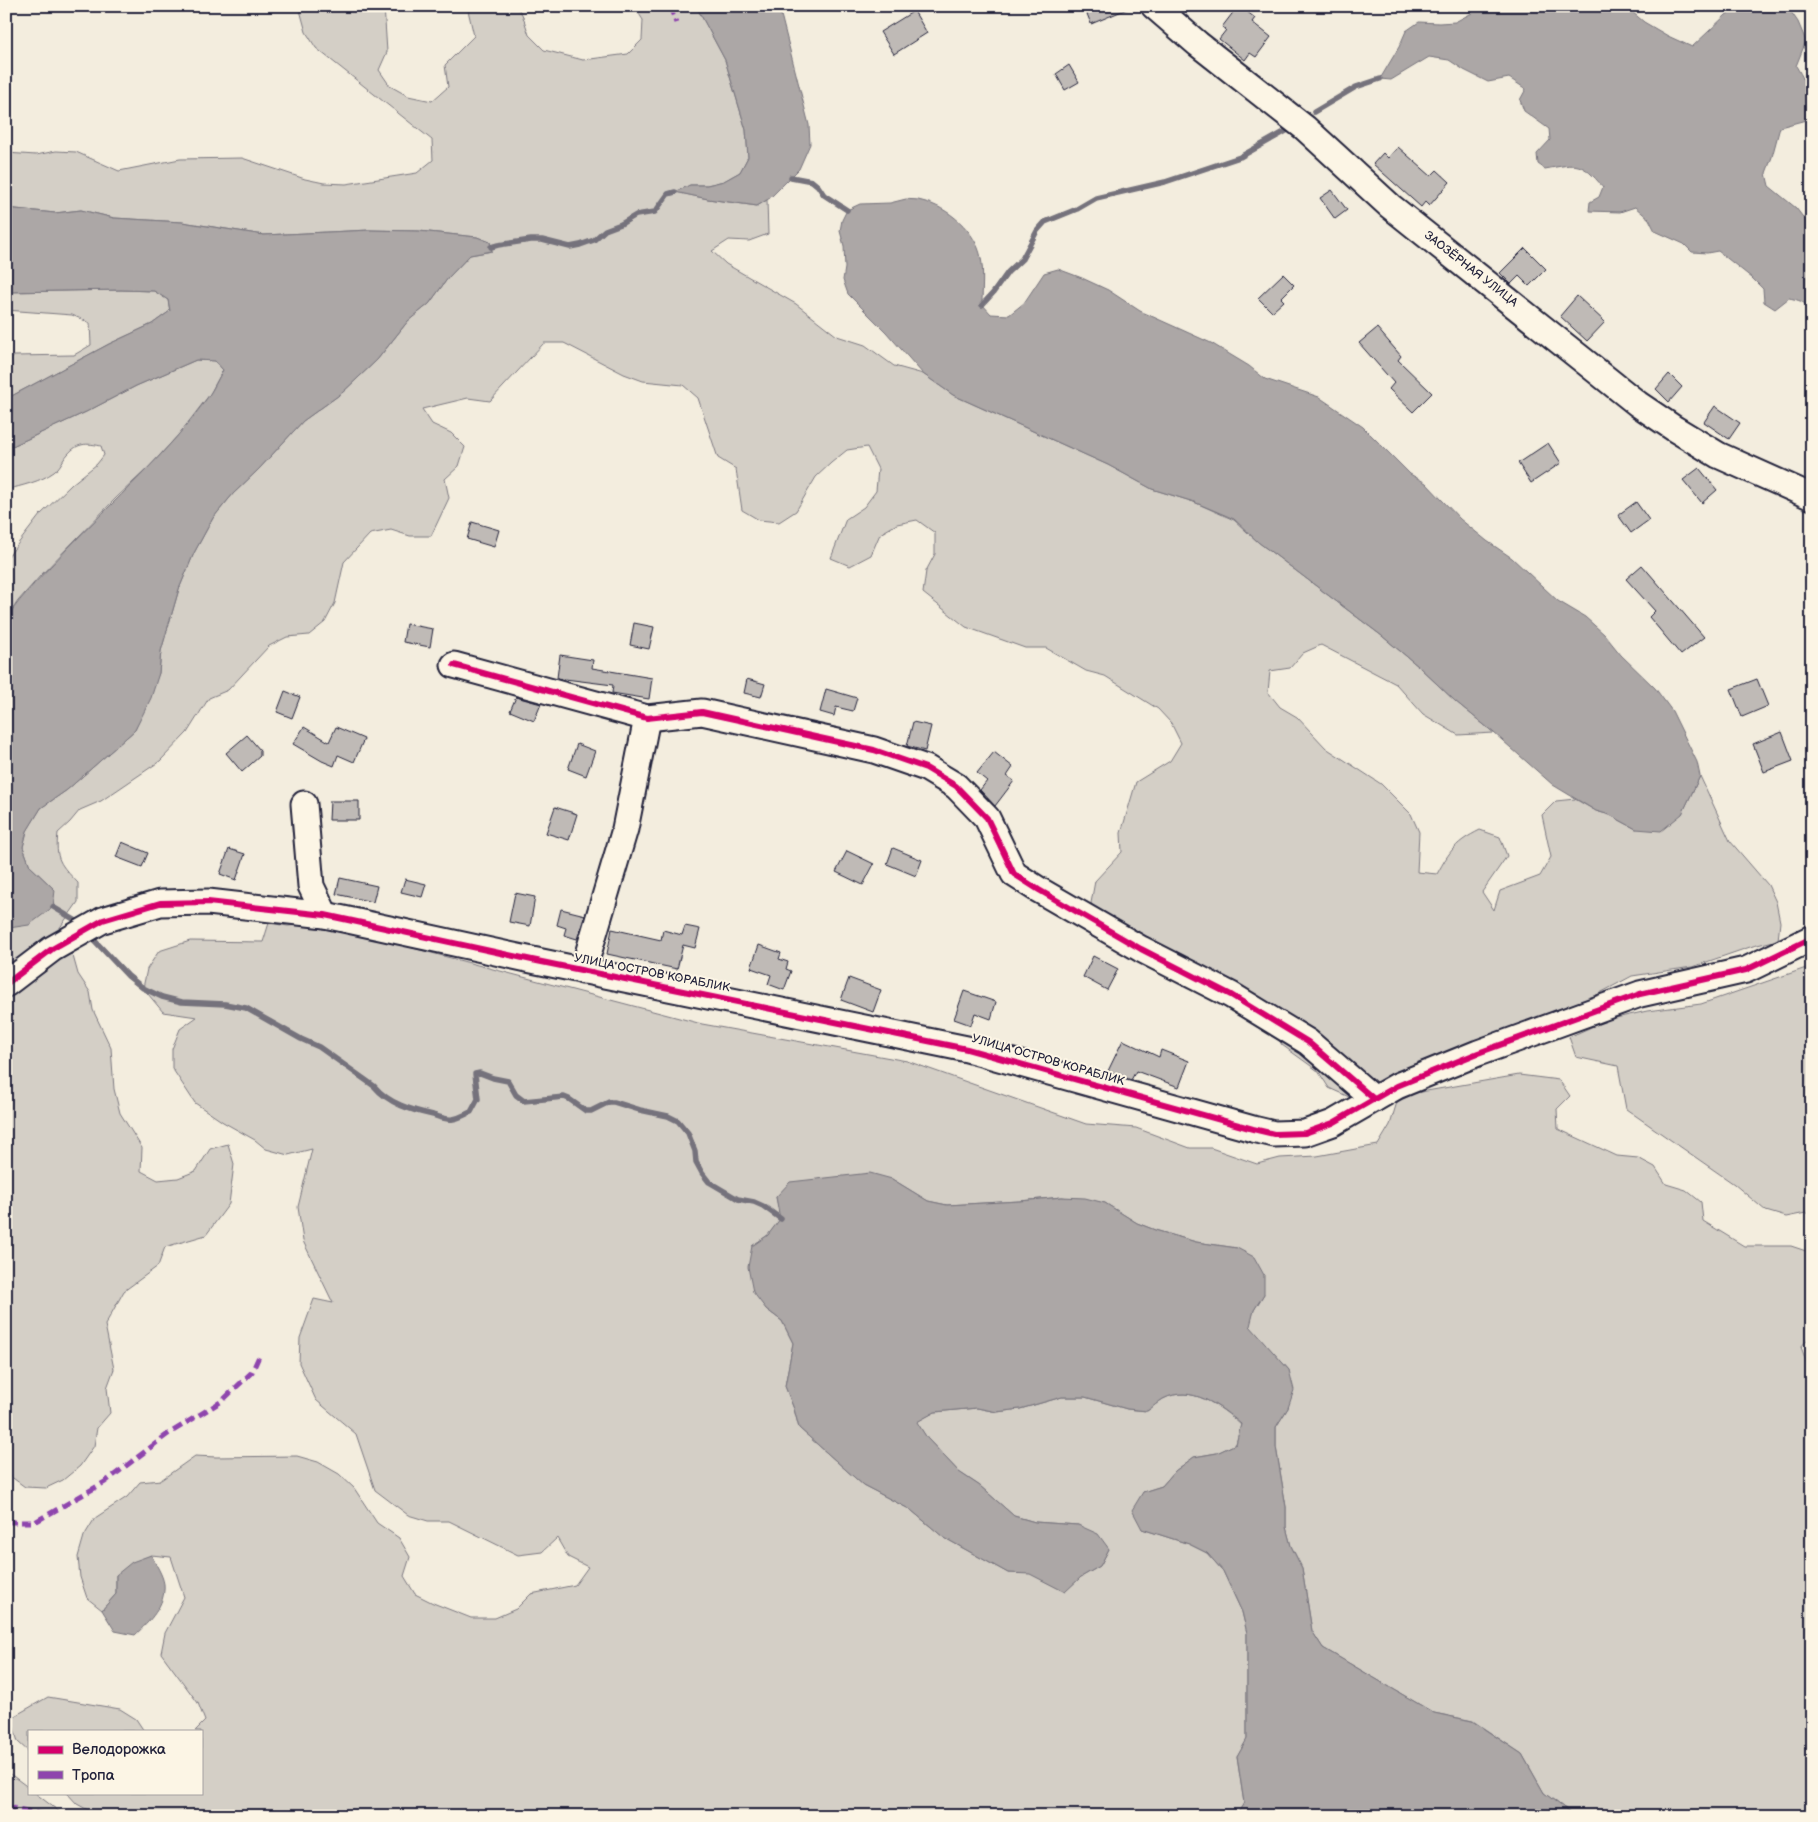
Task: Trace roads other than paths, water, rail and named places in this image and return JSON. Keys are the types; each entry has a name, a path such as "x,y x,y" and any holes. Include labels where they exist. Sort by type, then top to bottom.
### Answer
{"street":[{"name":"ЗАОЗЁРНАЯ УЛИЦА","path":"1154,6 1198,44 1305,128 1390,206 1638,404 1718,455 1812,497"},
{"path":"454,665 647,718 702,712 874,750 926,768 956,786 987,818 1014,874 1141,949 1231,995 1308,1042 1374,1099"},
{"path":"583,971 625,829 647,718"},
{"path":"304,804 311,886 325,915"},
{"name":"УЛИЦА ОСТРОВ КОРАБЛИК","path":"6,984 52,949 103,920 160,903 208,902 325,915 583,971 967,1049 1253,1130 1274,1134 1306,1133 1333,1123 1397,1086 1478,1053 1640,994 1746,970 1812,938"}],"waterway":[{"path":"1314,112 1356,87 1380,79"},
{"path":"982,305 1008,272 1022,259 1037,231 1045,222 1077,209 1096,198 1165,182 1240,157 1286,131"},
{"path":"791,177 812,181 824,195 847,210"},
{"path":"491,247 531,240 542,240 570,247 580,245 594,240 605,230 621,224 636,215 655,212 668,194 675,192"},
{"path":"53,907 80,923"},
{"path":"95,941 128,976 143,988 162,997 182,1002 225,1004 246,1008 319,1047 374,1086 393,1102 417,1111 451,1119 471,1112 478,1099 475,1074 480,1073 508,1081 516,1095 524,1101 564,1097 586,1111 591,1111 609,1102 614,1102 668,1116 678,1121 688,1133 695,1151 696,1162 709,1182 738,1199 763,1206 781,1219"}]}
